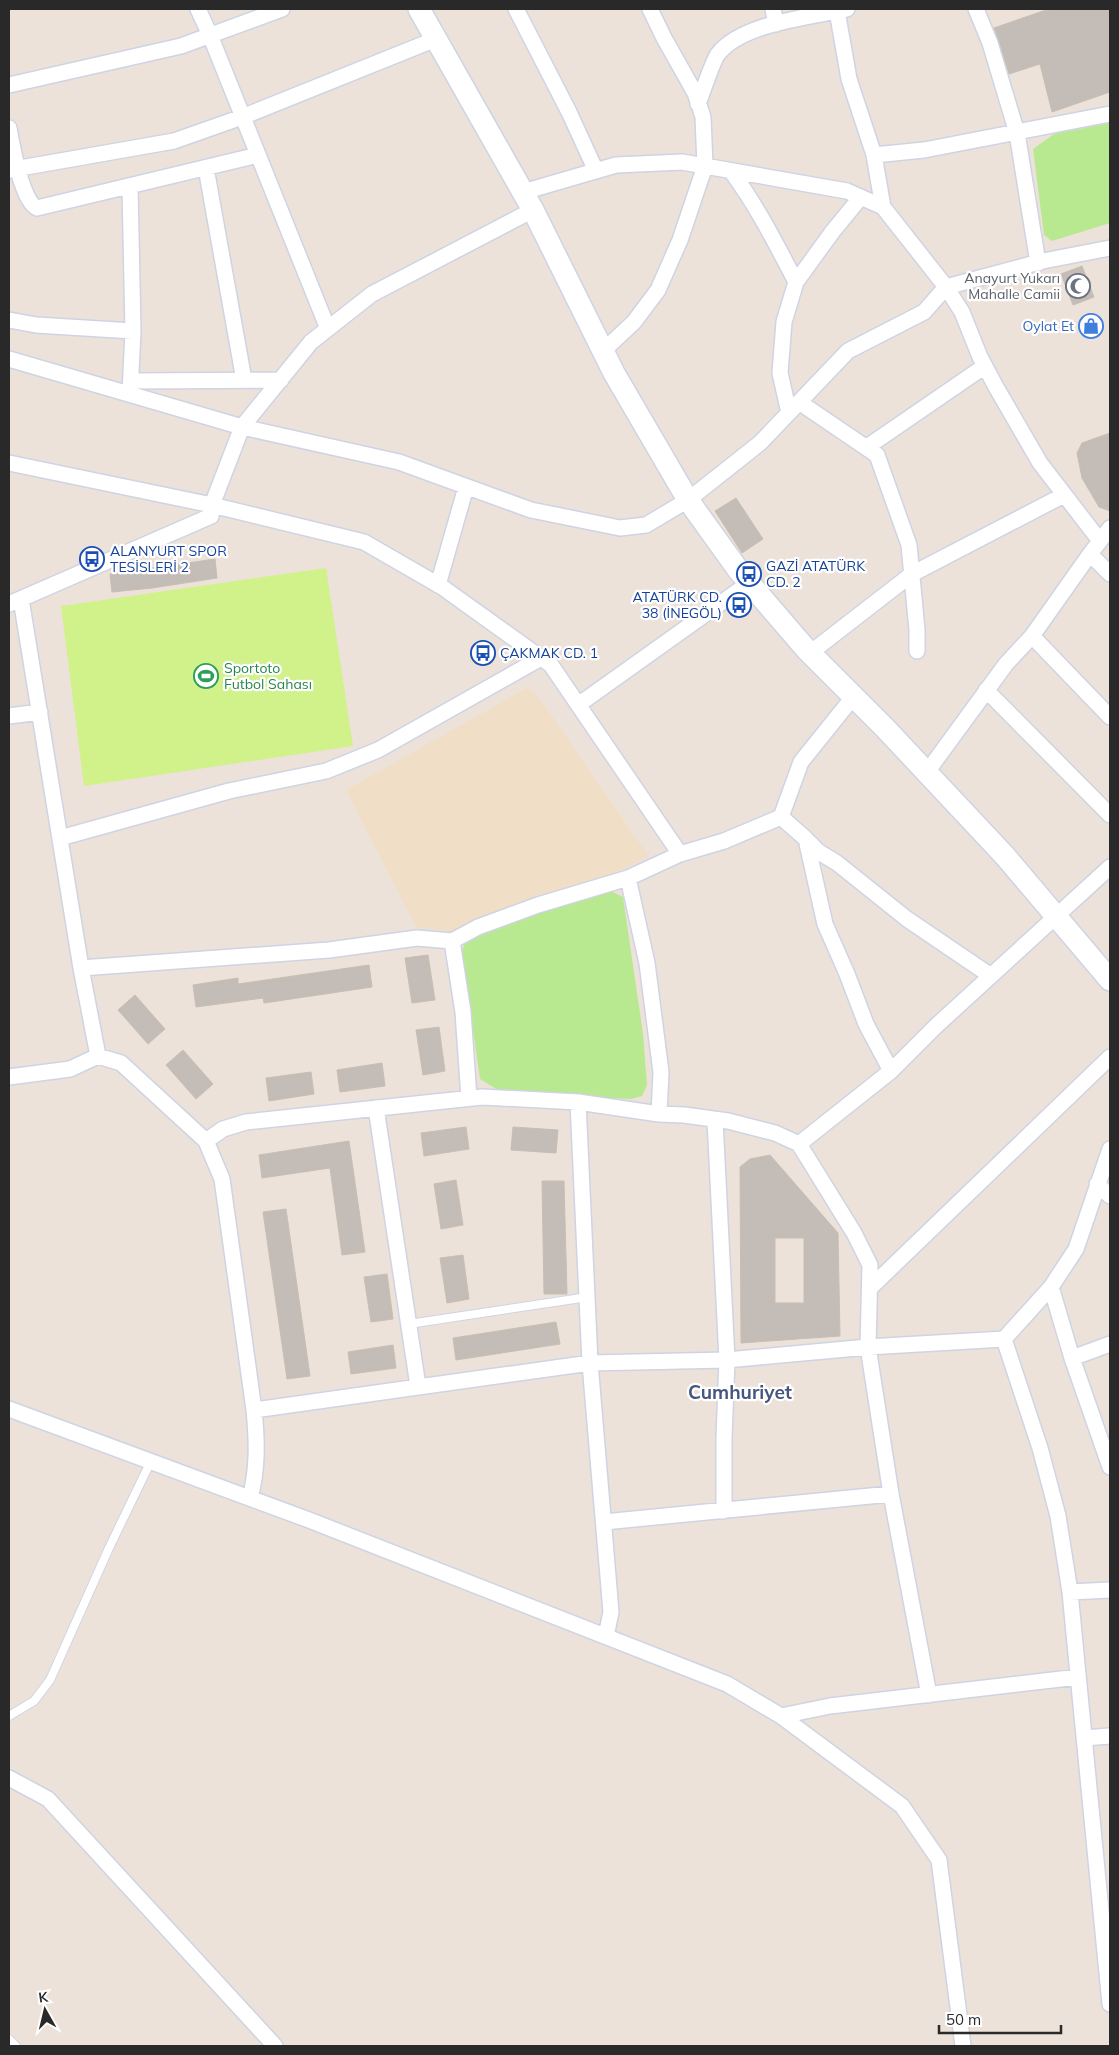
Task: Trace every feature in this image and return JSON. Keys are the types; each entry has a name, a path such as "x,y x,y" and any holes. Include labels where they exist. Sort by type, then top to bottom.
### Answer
{"street":[{"path":"198,9 328,329"},
{"path":"9,85 181,46 282,9"},
{"path":"419,9 528,201 603,351 688,500 749,583 810,653 854,696 1005,856 1110,980"},
{"path":"516,9 569,112 596,171"},
{"path":"603,351 634,322 658,290 680,240 705,166 703,117 694,93 650,9"},
{"path":"773,9 776,24"},
{"path":"976,9 990,44 1017,133 1038,263"},
{"path":"698,104 717,54 741,35 776,24 842,10 849,79 874,155 883,207"},
{"path":"13,169 174,141 242,117 436,39"},
{"path":"874,155 924,150 1110,114"},
{"path":"9,128 13,169 30,203 37,208 258,155"},
{"path":"98,1056 81,968 40,712 15,601 211,516 212,505 242,427 311,342 372,294 528,201 596,171 616,165 682,162 847,191 883,207 946,287 962,312 985,366 1040,463 1100,541"},
{"path":"206,168 244,380"},
{"path":"731,171 749,196 796,282"},
{"path":"130,187 133,331 130,387"},
{"path":"861,197 833,231 796,282 784,322 780,373 794,407 868,447 878,455 909,545 917,630 916,651"},
{"path":"9,359 130,387 242,427 399,462 531,510 620,528 646,524 688,500 760,443 848,351 924,312 946,287 1038,263 1110,248"},
{"path":"9,320 36,325 133,331"},
{"path":"868,447 985,366"},
{"path":"130,387 244,380 281,380"},
{"path":"9,463 212,505 364,542 438,585 551,665 680,854"},
{"path":"438,585 466,487"},
{"path":"810,653 912,574 1064,495"},
{"path":"927,772 1006,664 1032,636 1110,528"},
{"path":"1090,554 1110,574"},
{"path":"578,705 749,583"},
{"path":"1032,636 1110,716"},
{"path":"60,838 229,791 326,771 378,750 541,658"},
{"path":"986,690 1110,815"},
{"path":"81,968 330,950 417,938 452,942 478,927 512,914 628,878 680,854 724,841 781,817 801,762 854,696"},
{"path":"9,716 40,712"},
{"path":"781,817 819,852 837,863 907,919 992,976"},
{"path":"806,839 825,924 866,1024 891,1071"},
{"path":"799,1144 891,1071 936,1026 1110,867"},
{"path":"628,878 647,963 661,1072 659,1114"},
{"path":"452,942 462,1012 469,1098"},
{"path":"9,1077 70,1070 98,1056 121,1064 206,1141 212,1149 222,1179 254,1410 257,1443 256,1478 250,1498"},
{"path":"870,1288 1110,1057"},
{"path":"206,1141 223,1130 246,1122 469,1098 578,1102 659,1114 684,1114 774,1133 799,1144 854,1233 870,1265 868,1347 891,1494 929,1695"},
{"path":"578,1102 590,1363 611,1612 606,1636"},
{"path":"376,1108 418,1386"},
{"path":"715,1120 727,1360 724,1510"},
{"path":"254,1410 590,1363 727,1360 868,1347 1004,1338 1051,1287 1076,1249 1110,1149"},
{"path":"1098,1184 1110,1196"},
{"path":"1051,1287 1072,1358 1110,1467"},
{"path":"1004,1338 1040,1448 1058,1516 1070,1592 1107,1942 1110,1998"},
{"path":"1072,1358 1110,1344"},
{"path":"9,1408 250,1498 728,1684 781,1716 902,1806 939,1860 963,2046"},
{"path":"604,1522 891,1494"},
{"path":"1070,1592 1110,1590"},
{"path":"781,1716 830,1706 1078,1677"},
{"path":"1084,1738 1110,1736"},
{"path":"9,1778 48,1799 275,2046"}],"lane":[{"path":"410,1324 588,1297"},
{"path":"9,1716 34,1701 50,1680 109,1548 151,1461"},
{"path":"9,2039 16,2046"}],"shaded area":[{"path":"527,688 534,692 545,706 649,857 602,878 453,932 416,927 346,790"}],"green space":[{"path":"1110,123 1110,223 1052,241 1044,235 1033,149 1054,134"},
{"name":"Sportoto Futbol Sahası","path":"326,568 353,746 84,786 61,606"},
{"path":"605,888 623,897 643,1034 647,1085 642,1096 631,1099 503,1093 480,1079 462,951 467,937"}],"building":[{"path":"1057,9 1109,9 1110,92 1052,112 1040,64 1009,74 994,28 1043,11"},
{"name":"Anayurt Yukarı Mahalle Camii","path":"1082,266 1094,297 1073,305 1061,274"},
{"path":"1110,433 1110,511 1099,507 1082,478 1077,453 1082,443"},
{"path":"736,498 763,539 742,553 715,511"},
{"path":"215,559 217,578 112,592 110,574 145,572 145,569"},
{"path":"428,955 435,1000 412,1003 405,958"},
{"path":"369,965 372,987 264,1003 263,998 196,1007 193,985 238,978 238,984"},
{"path":"135,995 165,1029 148,1044 118,1010"},
{"path":"439,1027 445,1071 423,1075 416,1030"},
{"path":"183,1050 213,1084 196,1099 166,1065"},
{"path":"382,1063 385,1086 340,1092 337,1070"},
{"path":"311,1072 314,1094 269,1101 266,1078"},
{"path":"466,1127 469,1149 424,1156 421,1133"},
{"path":"513,1127 558,1130 556,1153 511,1150"},
{"path":"349,1141 365,1252 342,1255 330,1168 262,1178 259,1155"},
{"path":"770,1155 838,1233 840,1336 741,1343 740,1167 750,1159","holes":["775,1238 804,1238 804,1303 775,1303"]},
{"path":"456,1180 463,1225 441,1229 434,1184"},
{"path":"542,1181 564,1181 567,1294 544,1294"},
{"path":"286,1209 310,1376 287,1379 263,1212"},
{"path":"463,1255 469,1299 447,1303 440,1258"},
{"path":"387,1274 393,1319 371,1322 364,1277"},
{"path":"556,1322 560,1344 456,1360 453,1338"},
{"path":"393,1345 396,1368 351,1374 348,1352"}],"place":[{"name":"Anayurt Yukarı Mahalle Camii","path":"1078,286"},
{"name":"Oylat Et","path":"1091,326"},
{"name":"ALANYURT SPOR TESİSLERİ 2","path":"92,559"},
{"name":"GAZİ ATATÜRK CD. 2","path":"749,574"},
{"name":"ATATÜRK CD. 38 (İNEGÖL)","path":"739,605"},
{"name":"ÇAKMAK CD. 1","path":"483,653"},
{"name":"Sportoto Futbol Sahası","path":"206,676"}],"district":[{"name":"Cumhuriyet","path":"740,1392"}]}
